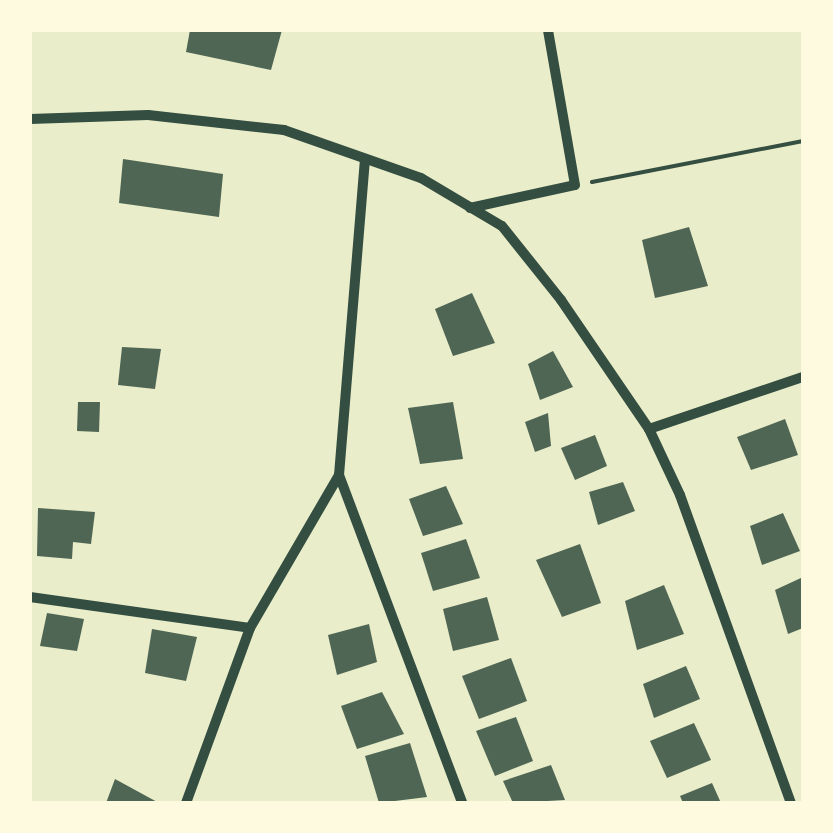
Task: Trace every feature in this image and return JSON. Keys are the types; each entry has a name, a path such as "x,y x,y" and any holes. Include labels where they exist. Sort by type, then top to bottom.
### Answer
{"street":[{"path":"470,208 574,185 548,30"},
{"path":"30,119 148,115 284,130 420,178 502,226 538,269 649,429 680,495 791,803"},
{"path":"364,159 339,475 462,803"},
{"path":"649,429 803,377"},
{"path":"186,803 250,628 339,475"},
{"path":"30,597 250,628"}],"path":[{"path":"574,185 803,141"}],"building":[{"path":"190,30 282,30 271,70 186,52"},
{"path":"123,159 223,174 219,217 119,203"},
{"path":"689,227 708,286 655,298 642,240"},
{"path":"472,293 495,343 453,356 435,309"},
{"path":"122,347 161,349 155,389 118,385"},
{"path":"553,351 573,387 540,400 528,364"},
{"path":"78,402 100,402 99,432 77,431"},
{"path":"453,402 463,459 420,464 408,408"},
{"path":"548,413 551,446 535,452 525,422"},
{"path":"785,419 798,455 751,470 737,437"},
{"path":"595,435 607,466 575,480 561,448"},
{"path":"623,482 635,511 598,525 589,492"},
{"path":"446,486 463,524 423,536 409,499"},
{"path":"38,508 95,512 91,544 73,542 72,559 37,556"},
{"path":"783,513 800,551 762,565 750,526"},
{"path":"466,539 480,578 433,591 421,553"},
{"path":"580,544 601,603 562,617 536,560"},
{"path":"803,577 803,628 788,634 775,590"},
{"path":"664,585 684,634 637,650 625,601"},
{"path":"487,597 499,640 453,651 443,609"},
{"path":"47,613 84,619 77,651 40,646"},
{"path":"369,624 377,662 337,675 328,635"},
{"path":"152,629 197,637 186,681 145,673"},
{"path":"511,658 527,701 479,719 462,676"},
{"path":"686,666 700,699 654,718 643,684"},
{"path":"382,692 404,734 357,749 341,706"},
{"path":"516,717 533,761 495,776 476,731"},
{"path":"694,723 711,760 667,778 650,741"},
{"path":"410,743 427,797 379,803 365,756"},
{"path":"551,765 565,800 513,803 503,781"},
{"path":"115,779 159,803 106,803"},
{"path":"712,783 721,803 683,803 680,796"}]}
